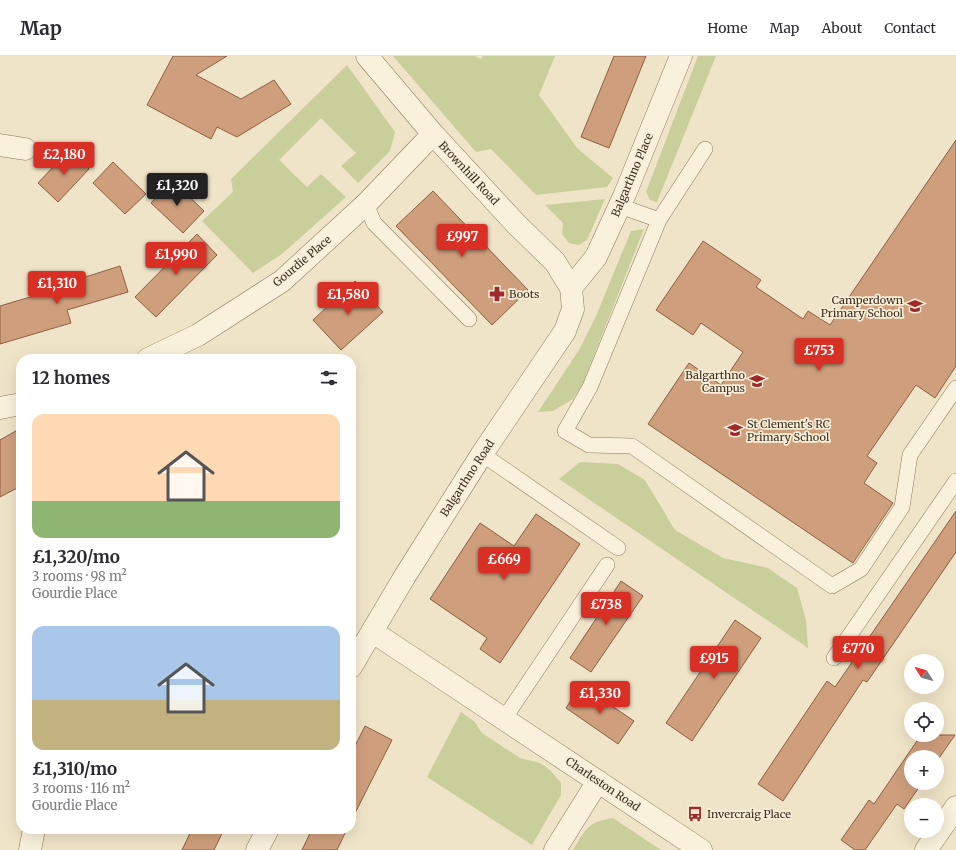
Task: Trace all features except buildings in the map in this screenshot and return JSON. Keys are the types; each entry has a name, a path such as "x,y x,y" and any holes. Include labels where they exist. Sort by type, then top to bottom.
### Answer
{"street":[{"name":"Brownhill Road","path":"368,56 433,134 516,224 556,262 571,288"},
{"name":"Balgarthno Place","path":"571,288 596,257 620,206 681,56"},
{"name":"Gourdie Place","path":"158,354 198,335 282,281 366,204 433,134"},
{"path":"0,146 25,149"},
{"name":"Balgarthno Road","path":"356,659 405,576 482,454 565,331 573,309 571,288"},
{"path":"0,408 16,405"},
{"name":"Charleston Road","path":"373,632 701,850"},
{"path":"555,850 598,781"},
{"path":"926,850 955,811"},
{"path":"30,850 33,834"},
{"path":"257,850 265,834"}],"lane":[{"path":"705,149 659,220 590,387 565,432 589,445 632,446 832,586 861,569 902,507 910,455 956,388"},
{"path":"366,204 374,223 469,319"},
{"path":"620,206 659,220"},
{"path":"482,454 618,548"},
{"path":"834,658 956,481"},
{"path":"504,719 607,565"}],"green space":[{"path":"393,56 475,56 481,59 483,56 555,56 539,95 577,148 613,178 607,187 536,195 491,149 476,152"},
{"path":"698,56 716,56 657,202 650,200 646,192"},
{"path":"347,65 395,132 390,151 358,183 341,166 356,153 321,118 279,160 307,187 321,174 346,197 282,254 253,273 202,221 233,192 231,179"},
{"path":"605,199 587,240 579,245 569,243 562,234 563,223 545,205"},
{"path":"644,229 583,383 573,399 553,411 538,412 579,350 596,316 631,231"},
{"path":"580,462 618,464 645,480 675,530 723,558 768,568 797,588 806,620 808,648 559,479"},
{"path":"461,712 475,722 482,733 520,758 540,763 550,770 561,783 561,795 532,845 427,777"},
{"path":"613,818 661,850 573,850 581,837 592,824"}],"place":[{"name":"Boots","path":"497,294"},
{"name":"Camperdown Primary School","path":"915,306"},
{"name":"Balgarthno Campus","path":"757,381"},
{"name":"St Clement's RC Primary School","path":"735,430"},
{"name":"Invercraig Place","path":"695,814"}]}
